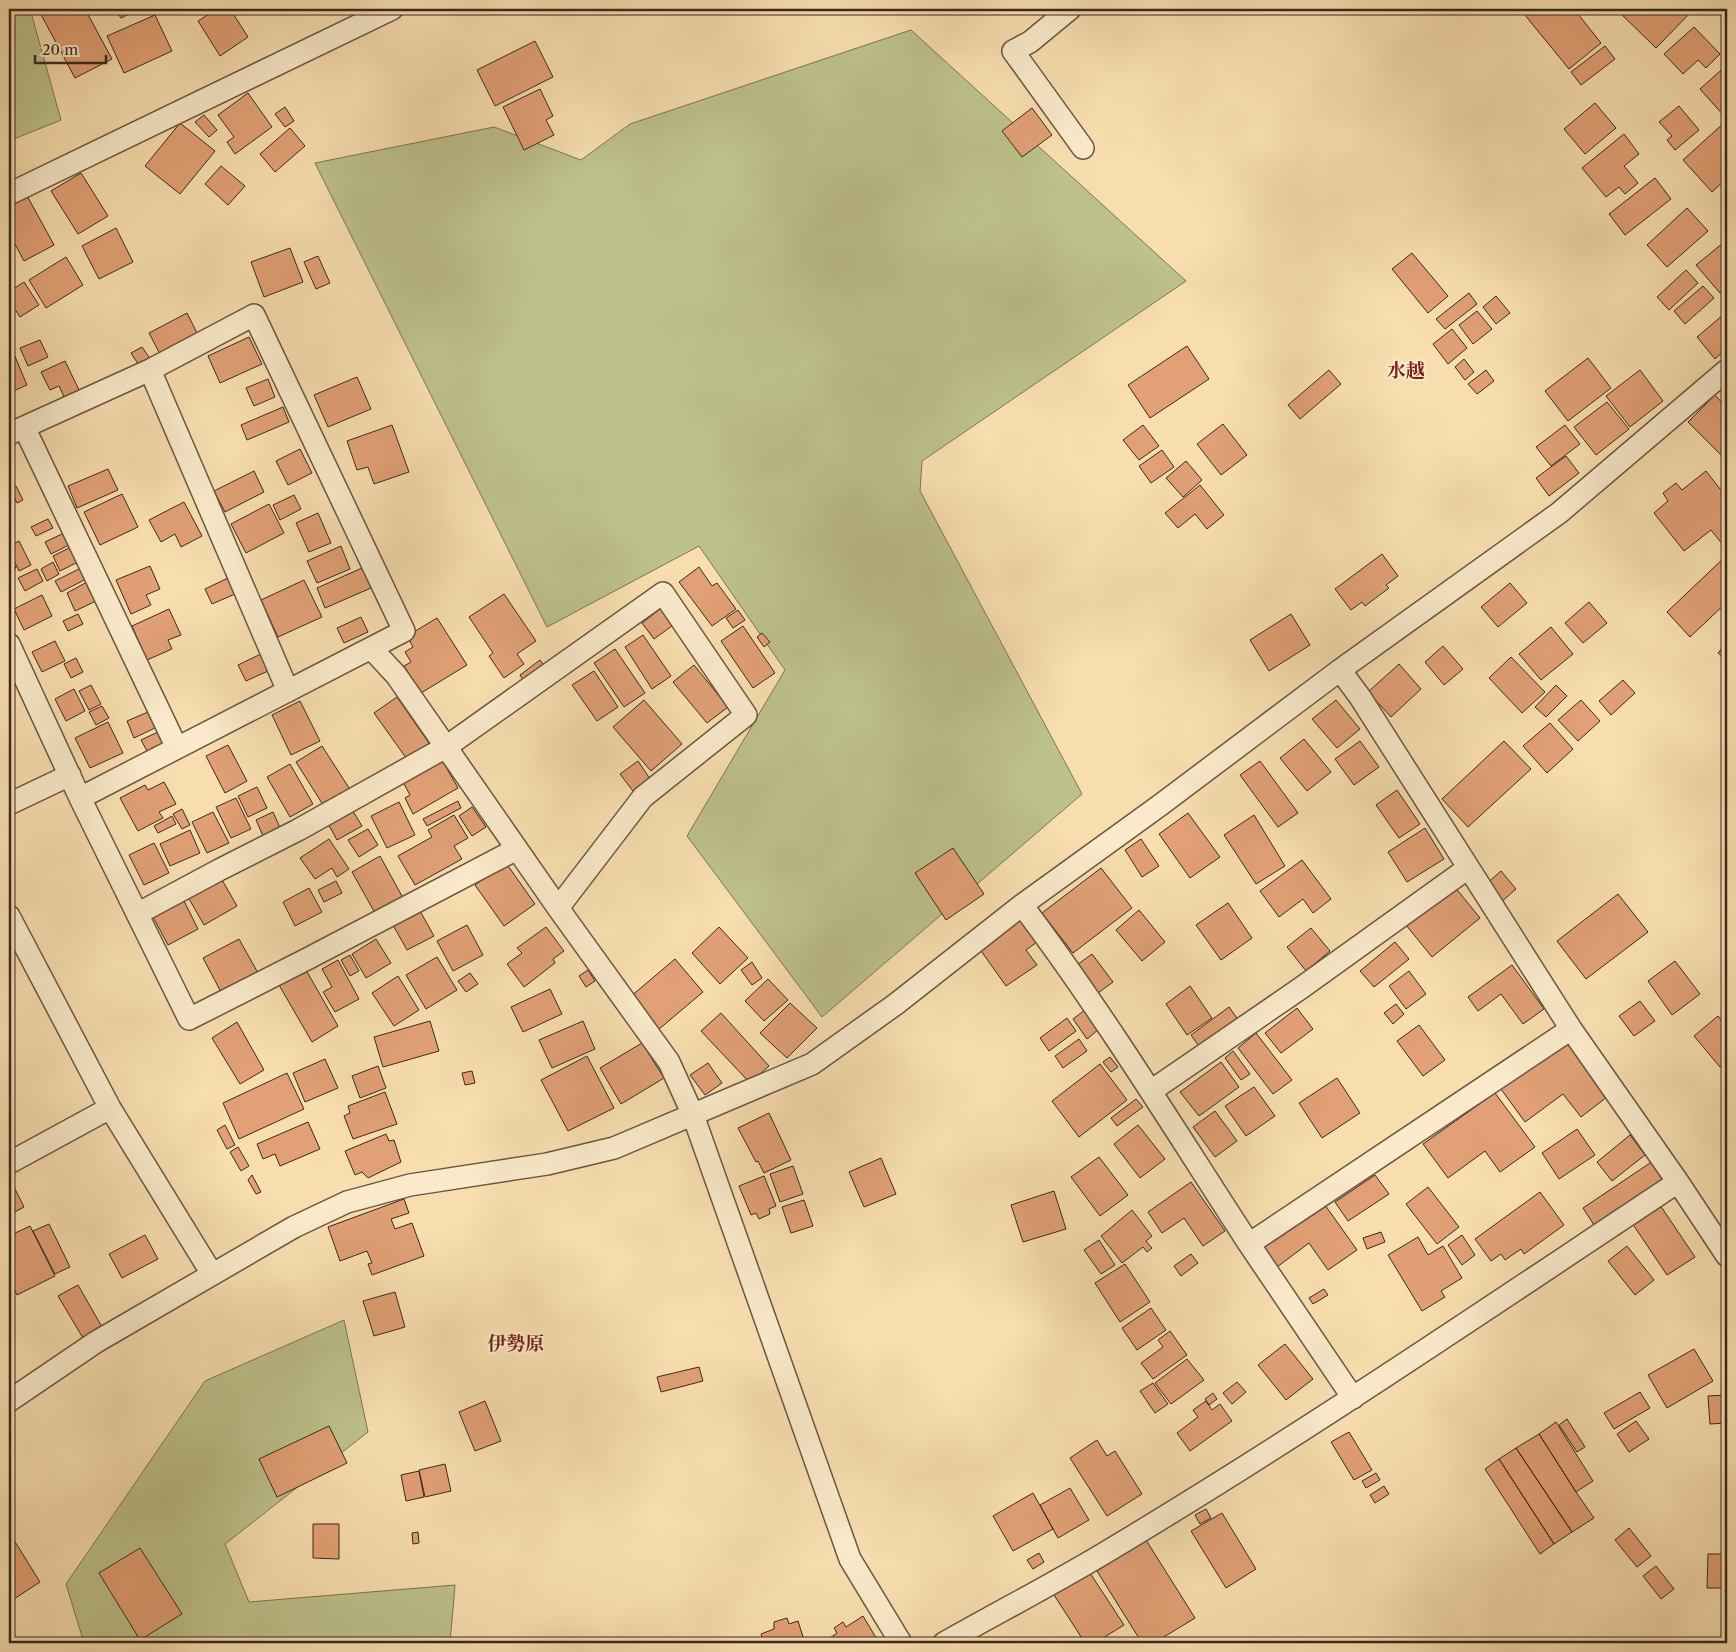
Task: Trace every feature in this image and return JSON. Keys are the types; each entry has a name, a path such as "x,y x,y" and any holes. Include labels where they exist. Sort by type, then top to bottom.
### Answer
{"street":[{"path":"9,194 392,9"},
{"path":"1070,9 1030,42 1013,51 1082,148"},
{"path":"80,798 404,631 254,315 150,370 16,430 177,748"},
{"path":"150,370 288,691"},
{"path":"9,1401 96,1342 294,1227 348,1202 410,1185 547,1164 614,1148 812,1064 896,1004 1022,905 1159,806 1340,670 1559,513 1727,370"},
{"path":"138,914 298,830 446,747 663,593 746,715 643,797 558,908"},
{"path":"9,644 80,798 189,1019 517,849"},
{"path":"371,648 396,675 558,908 669,1062 692,1115 850,1559 901,1643"},
{"path":"1340,670 1360,697 1571,1029 1678,1182 1727,1256"},
{"path":"9,804 70,775"},
{"path":"1151,1092 1301,988 1468,868"},
{"path":"1022,905 1048,940 1151,1092 1249,1244 1353,1398"},
{"path":"9,916 110,1108 212,1274"},
{"path":"1249,1244 1571,1029"},
{"path":"9,1163 110,1108"},
{"path":"944,1643 1102,1555 1216,1485 1353,1398 1678,1182"}],"green space":[{"path":"9,9 30,9 61,120 9,141"},
{"path":"911,30 1186,281 922,461 920,491 1082,794 822,1017 687,836 785,670 699,546 547,627 315,163 494,127 581,160 630,124"},
{"path":"344,1320 368,1432 225,1544 249,1602 455,1585 450,1643 84,1643 66,1584 205,1381"}],"building":[{"path":"38,9 85,9 112,59 75,78"},
{"path":"115,9 139,9 121,18"},
{"path":"217,9 230,9 248,37 220,56 198,21"},
{"path":"1520,9 1574,9 1601,43 1569,69"},
{"path":"1616,9 1694,9 1656,48"},
{"path":"155,15 172,51 124,73 107,36"},
{"path":"1694,27 1720,54 1706,68 1698,60 1683,74 1664,54"},
{"path":"535,41 553,77 495,106 477,70"},
{"path":"1605,46 1615,59 1581,85 1571,72"},
{"path":"1727,65 1727,115 1725,117 1700,89"},
{"path":"540,89 553,116 546,120 554,135 524,150 503,107"},
{"path":"248,93 272,127 235,154 227,142 234,137 218,115"},
{"path":"1595,103 1616,128 1585,154 1564,129"},
{"path":"1679,106 1699,130 1675,150 1667,140 1672,136 1659,122"},
{"path":"285,107 294,121 285,127 275,114"},
{"path":"1032,108 1052,135 1022,157 1002,131"},
{"path":"204,115 217,130 209,137 195,122"},
{"path":"1725,122 1727,125 1727,178 1712,192 1683,160"},
{"path":"180,123 215,151 180,194 145,166"},
{"path":"290,128 305,146 275,172 260,154"},
{"path":"1624,134 1639,154 1624,166 1638,183 1625,194 1619,187 1606,197 1582,168"},
{"path":"221,166 245,186 228,205 205,184"},
{"path":"81,173 108,216 78,234 51,191"},
{"path":"1655,178 1671,199 1625,235 1609,214"},
{"path":"26,194 54,245 24,261 9,233 9,204"},
{"path":"1687,208 1708,231 1667,267 1647,245"},
{"path":"116,228 133,262 99,279 82,246"},
{"path":"1723,243 1727,249 1727,288 1720,293 1696,265"},
{"path":"290,248 303,282 264,297 251,262"},
{"path":"1412,253 1448,296 1428,313 1392,269"},
{"path":"318,256 330,283 316,289 304,262"},
{"path":"66,257 83,285 46,308 29,280"},
{"path":"1686,270 1698,283 1669,310 1657,297"},
{"path":"24,282 39,305 20,317 9,300 9,292"},
{"path":"1703,286 1714,298 1685,324 1674,311"},
{"path":"1469,293 1477,304 1445,329 1436,319"},
{"path":"1496,296 1510,313 1496,324 1483,307"},
{"path":"1477,311 1492,329 1473,344 1459,325"},
{"path":"187,313 198,335 160,354 149,333"},
{"path":"1723,315 1727,320 1727,348 1715,359 1697,337"},
{"path":"1452,329 1467,348 1448,364 1433,344"},
{"path":"249,337 262,364 220,383 208,356"},
{"path":"40,340 48,357 28,366 20,348"},
{"path":"1187,346 1209,379 1150,418 1128,385"},
{"path":"142,347 153,363 142,370 131,353"},
{"path":"14,354 27,385 9,393 9,356"},
{"path":"1588,358 1611,388 1568,421 1545,391"},
{"path":"1464,359 1474,372 1465,380 1455,367"},
{"path":"65,361 81,394 66,401 59,386 50,390 41,372"},
{"path":"1329,370 1341,384 1300,419 1288,405"},
{"path":"1486,370 1494,381 1477,394 1468,384"},
{"path":"1640,370 1663,401 1630,427 1606,396"},
{"path":"357,377 371,409 328,427 314,395"},
{"path":"268,379 275,397 254,406 246,388"},
{"path":"1715,395 1727,408 1727,461 1688,422"},
{"path":"1607,402 1629,429 1596,455 1574,427"},
{"path":"283,407 289,422 247,440 241,425"},
{"path":"1223,424 1247,455 1221,475 1197,444"},
{"path":"392,425 409,472 374,484 368,467 357,470 347,441"},
{"path":"1143,425 1159,446 1139,460 1123,440"},
{"path":"1565,425 1580,444 1551,466 1536,447"},
{"path":"300,449 312,473 288,485 276,461"},
{"path":"1162,450 1174,467 1151,483 1139,466"},
{"path":"1566,456 1579,473 1549,496 1536,478"},
{"path":"1186,461 1202,480 1183,497 1166,478"},
{"path":"108,469 118,490 77,508 68,486"},
{"path":"254,471 264,492 225,512 214,491"},
{"path":"1706,471 1727,498 1727,542 1723,545 1711,530 1684,551 1654,513 1668,501 1663,493 1676,483 1682,490"},
{"path":"1200,485 1224,515 1207,529 1195,514 1178,528 1165,513"},
{"path":"16,486 23,500 17,503 10,489"},
{"path":"122,494 138,527 100,545 84,512"},
{"path":"294,495 301,509 280,520 273,505"},
{"path":"184,502 202,536 181,547 175,534 161,542 149,520"},
{"path":"269,504 284,533 246,553 231,524"},
{"path":"318,513 331,543 309,552 296,523"},
{"path":"48,519 53,528 36,536 31,527"},
{"path":"66,532 71,544 51,554 45,542"},
{"path":"19,541 31,565 19,571 9,546"},
{"path":"73,546 80,561 60,571 53,556"},
{"path":"341,546 350,569 317,583 307,561"},
{"path":"9,553 16,568 9,571"},
{"path":"1382,554 1398,576 1386,585 1389,588 1365,606 1362,602 1351,610 1335,589"},
{"path":"1727,555 1727,602 1690,637 1667,612"},
{"path":"53,562 59,574 47,581 41,569"},
{"path":"150,566 160,589 146,595 151,605 131,614 116,580"},
{"path":"699,567 712,586 717,583 736,609 712,626 679,582"},
{"path":"81,568 86,579 61,592 55,581"},
{"path":"362,568 371,588 325,608 317,588"},
{"path":"37,569 43,581 25,591 18,578"},
{"path":"228,578 235,594 212,604 205,589"},
{"path":"304,580 322,617 278,637 261,600"},
{"path":"87,582 96,601 75,611 67,593"},
{"path":"1510,583 1527,603 1498,627 1481,607"},
{"path":"504,594 536,641 517,654 524,664 504,678 489,656 493,653 469,617"},
{"path":"42,595 52,616 24,630 14,609"},
{"path":"1589,602 1607,623 1583,643 1565,623"},
{"path":"664,606 676,623 654,639 642,623"},
{"path":"169,609 181,635 168,640 172,649 147,660 132,626"},
{"path":"738,610 745,620 733,628 726,618"},
{"path":"78,614 83,624 68,631 63,621"},
{"path":"1291,614 1310,645 1269,671 1250,640"},
{"path":"361,617 368,632 344,643 337,628"},
{"path":"437,618 467,665 421,693 404,666 411,662 405,652 413,647 407,636"},
{"path":"743,626 775,673 753,688 721,641"},
{"path":"1551,627 1573,654 1541,680 1519,654"},
{"path":"762,633 770,642 764,647 757,637"},
{"path":"643,635 671,676 652,689 625,647"},
{"path":"55,641 65,661 42,672 32,652"},
{"path":"1727,642 1727,661 1718,653"},
{"path":"1443,646 1463,669 1444,685 1425,662"},
{"path":"615,649 645,693 624,707 594,663"},
{"path":"261,654 268,671 246,681 238,665"},
{"path":"1511,657 1545,692 1522,713 1489,678"},
{"path":"76,658 83,672 71,678 64,664"},
{"path":"540,660 546,668 525,683 520,675"},
{"path":"1399,664 1421,689 1391,717 1368,692"},
{"path":"694,665 728,707 707,723 673,682"},
{"path":"594,671 618,707 597,721 572,685"},
{"path":"1623,680 1635,693 1611,715 1599,701"},
{"path":"91,685 101,704 89,710 79,691"},
{"path":"1556,685 1567,696 1546,717 1535,707"},
{"path":"74,689 85,711 66,721 55,699"},
{"path":"397,697 431,746 409,762 374,713"},
{"path":"644,700 682,744 651,771 613,727"},
{"path":"1336,700 1360,729 1337,748 1312,719"},
{"path":"1581,700 1600,721 1578,741 1558,720"},
{"path":"300,701 320,741 291,755 272,715"},
{"path":"102,706 109,718 96,725 89,712"},
{"path":"148,712 155,728 134,738 127,721"},
{"path":"108,722 123,753 90,768 75,738"},
{"path":"1550,723 1573,749 1547,773 1523,746"},
{"path":"158,732 164,746 148,753 141,740"},
{"path":"1304,739 1331,772 1307,791 1280,758"},
{"path":"1360,741 1379,767 1354,785 1335,759"},
{"path":"1504,741 1531,769 1468,827 1442,799"},
{"path":"228,745 247,781 225,793 206,756"},
{"path":"322,746 351,791 325,808 296,762"},
{"path":"442,760 458,788 413,814 405,798 410,795 403,782"},
{"path":"638,761 650,779 633,791 620,774"},
{"path":"1260,761 1298,813 1278,827 1240,775"},
{"path":"290,764 313,804 290,817 267,777"},
{"path":"164,782 176,804 159,812 163,818 138,831 120,798 145,785 148,790"},
{"path":"257,787 267,808 248,817 238,796"},
{"path":"1397,790 1420,824 1399,838 1376,805"},
{"path":"236,798 251,829 231,838 216,807"},
{"path":"458,801 461,808 427,826 423,819"},
{"path":"399,802 415,835 387,848 371,816"},
{"path":"472,807 486,827 472,836 459,816"},
{"path":"351,808 362,826 337,840 327,822"},
{"path":"182,809 190,825 182,829 173,814"},
{"path":"213,812 229,843 207,853 192,822"},
{"path":"273,812 281,830 264,838 256,820"},
{"path":"1188,813 1220,857 1190,878 1159,834"},
{"path":"454,815 468,838 454,846 462,859 415,885 398,856 432,837 428,830"},
{"path":"1254,815 1285,866 1256,884 1224,835"},
{"path":"172,816 176,824 158,833 154,826"},
{"path":"1425,828 1444,859 1407,882 1388,852"},
{"path":"368,829 378,845 359,857 348,840"},
{"path":"190,830 200,853 170,866 160,844"},
{"path":"329,839 349,869 337,877 332,868 315,879 300,858"},
{"path":"1141,839 1159,866 1142,877 1125,850"},
{"path":"154,843 169,873 144,885 129,855"},
{"path":"953,848 984,894 946,920 915,873"},
{"path":"380,856 403,898 375,913 352,872"},
{"path":"1302,860 1331,899 1313,913 1303,899 1279,917 1260,891"},
{"path":"506,863 535,904 504,926 475,885"},
{"path":"1101,868 1132,908 1073,953 1042,913"},
{"path":"1501,871 1516,889 1499,904 1484,886"},
{"path":"221,878 237,906 204,925 188,897"},
{"path":"336,881 342,893 324,902 318,890"},
{"path":"1454,886 1480,918 1432,957 1406,925"},
{"path":"309,888 322,912 295,926 283,902"},
{"path":"1618,894 1648,932 1586,979 1557,941"},
{"path":"184,901 198,929 168,945 153,917"},
{"path":"1228,903 1252,938 1221,960 1196,925"},
{"path":"1139,910 1165,942 1142,961 1116,930"},
{"path":"420,911 434,936 407,950 393,925"},
{"path":"1021,919 1037,942 1026,950 1037,965 1006,986 979,948"},
{"path":"467,925 483,955 453,971 437,941"},
{"path":"546,927 564,951 553,959 555,963 524,987 507,964 522,953 517,948"},
{"path":"719,927 748,958 720,984 692,953"},
{"path":"1311,928 1330,951 1306,971 1287,947"},
{"path":"239,939 258,973 221,992 203,958"},
{"path":"376,939 391,963 366,978 352,954"},
{"path":"1395,942 1409,959 1374,987 1360,971"},
{"path":"1092,954 1113,982 1098,993 1077,965"},
{"path":"350,955 359,971 350,976 341,960"},
{"path":"437,957 457,990 426,1009 406,975"},
{"path":"675,959 703,992 658,1030 630,997"},
{"path":"338,960 359,999 335,1012 323,992 332,987 322,969"},
{"path":"1675,961 1700,994 1672,1015 1648,981"},
{"path":"752,962 762,978 752,985 741,970"},
{"path":"1512,965 1544,1009 1523,1024 1501,994 1478,1011 1468,997"},
{"path":"306,970 338,1026 312,1042 279,985"},
{"path":"588,970 595,981 586,987 579,976"},
{"path":"1409,971 1426,994 1406,1009 1389,986"},
{"path":"470,973 478,984 466,992 458,981"},
{"path":"398,976 419,1010 394,1026 372,993"},
{"path":"768,979 788,1000 764,1021 745,1001"},
{"path":"1190,986 1212,1018 1187,1035 1166,1004"},
{"path":"550,989 562,1014 523,1032 511,1007"},
{"path":"1640,1001 1655,1021 1634,1036 1619,1016"},
{"path":"790,1003 817,1028 787,1058 760,1033"},
{"path":"1396,1004 1404,1014 1393,1024 1384,1013"},
{"path":"1229,1007 1239,1021 1201,1049 1191,1035"},
{"path":"1297,1008 1313,1029 1281,1053 1265,1033"},
{"path":"1085,1010 1099,1029 1087,1039 1073,1019"},
{"path":"721,1013 769,1066 750,1083 701,1031"},
{"path":"1718,1016 1727,1028 1727,1061 1720,1067 1694,1036"},
{"path":"1067,1018 1076,1031 1049,1051 1040,1038"},
{"path":"430,1021 439,1051 383,1067 374,1037"},
{"path":"583,1021 595,1049 552,1068 539,1040"},
{"path":"237,1022 264,1070 240,1084 212,1038"},
{"path":"1419,1025 1445,1060 1423,1076 1397,1041"},
{"path":"1256,1033 1292,1080 1273,1094 1238,1048"},
{"path":"1079,1039 1087,1051 1063,1068 1055,1056"},
{"path":"1566,1041 1607,1097 1581,1117 1563,1094 1525,1122 1501,1089"},
{"path":"642,1043 664,1078 621,1104 600,1068"},
{"path":"1233,1051 1250,1074 1241,1080 1225,1058"},
{"path":"587,1056 614,1108 568,1131 541,1080"},
{"path":"1110,1057 1118,1067 1111,1072 1103,1062"},
{"path":"325,1059 338,1088 305,1102 293,1073"},
{"path":"1221,1062 1239,1087 1199,1116 1180,1092"},
{"path":"708,1063 722,1083 705,1095 690,1075"},
{"path":"1100,1064 1127,1100 1079,1137 1052,1101"},
{"path":"378,1066 386,1088 360,1098 352,1076"},
{"path":"472,1071 475,1083 465,1085 462,1073"},
{"path":"287,1073 304,1109 239,1139 223,1103"},
{"path":"1337,1078 1360,1113 1322,1138 1299,1103"},
{"path":"1254,1087 1275,1116 1246,1136 1225,1106"},
{"path":"385,1092 397,1124 353,1139 344,1116 350,1113 348,1106"},
{"path":"1495,1093 1535,1147 1500,1172 1485,1151 1448,1178 1423,1144"},
{"path":"1136,1099 1143,1107 1117,1126 1111,1118"},
{"path":"1215,1111 1237,1141 1215,1157 1193,1127"},
{"path":"769,1113 791,1160 764,1173 738,1128"},
{"path":"308,1122 320,1149 280,1166 275,1154 263,1159 257,1144"},
{"path":"225,1125 235,1145 227,1149 217,1130"},
{"path":"1138,1125 1165,1159 1140,1178 1114,1144"},
{"path":"1577,1129 1595,1155 1559,1179 1542,1153"},
{"path":"386,1134 389,1141 394,1140 401,1162 368,1178 362,1172 355,1175 345,1151"},
{"path":"1630,1135 1645,1155 1612,1181 1597,1162"},
{"path":"238,1147 249,1166 241,1171 230,1152"},
{"path":"1099,1157 1128,1195 1100,1216 1071,1177"},
{"path":"881,1158 896,1194 864,1207 849,1172"},
{"path":"1653,1161 1667,1182 1596,1228 1583,1208"},
{"path":"793,1166 803,1194 780,1202 770,1174"},
{"path":"252,1175 261,1192 256,1194 248,1180"},
{"path":"1375,1175 1389,1194 1348,1221 1335,1202"},
{"path":"764,1176 776,1206 769,1209 770,1214 759,1219 756,1213 751,1215 739,1186"},
{"path":"9,1177 24,1207 9,1215"},
{"path":"1191,1182 1225,1231 1203,1246 1184,1218 1162,1233 1148,1212"},
{"path":"1428,1187 1459,1227 1437,1244 1406,1204"},
{"path":"1054,1191 1066,1229 1023,1242 1011,1205"},
{"path":"1540,1192 1564,1225 1524,1254 1521,1249 1505,1260 1501,1254 1491,1261 1475,1239"},
{"path":"404,1199 409,1213 391,1219 395,1229 412,1223 424,1256 372,1275 368,1264 372,1263 367,1251 340,1261 328,1227"},
{"path":"804,1200 813,1226 791,1233 782,1207"},
{"path":"1325,1205 1357,1250 1328,1270 1309,1243 1277,1267 1263,1248"},
{"path":"1660,1205 1695,1257 1667,1275 1632,1223"},
{"path":"1132,1210 1152,1236 1146,1241 1152,1248 1147,1252 1143,1247 1122,1263 1101,1236"},
{"path":"49,1224 70,1267 55,1274 33,1231"},
{"path":"30,1226 55,1276 17,1295 9,1279 9,1236"},
{"path":"1381,1232 1385,1242 1367,1249 1363,1238"},
{"path":"145,1235 158,1259 122,1278 109,1254"},
{"path":"1462,1235 1475,1255 1462,1265 1448,1245"},
{"path":"1418,1237 1428,1255 1443,1246 1462,1278 1441,1291 1445,1297 1422,1311 1388,1255"},
{"path":"1099,1240 1115,1265 1101,1274 1084,1250"},
{"path":"1627,1246 1654,1280 1635,1295 1608,1261"},
{"path":"1191,1254 1198,1263 1181,1276 1174,1266"},
{"path":"1125,1264 1150,1302 1120,1322 1095,1283"},
{"path":"78,1285 102,1327 83,1338 58,1296"},
{"path":"1324,1289 1328,1295 1313,1304 1309,1298"},
{"path":"395,1292 405,1327 374,1336 363,1301"},
{"path":"1151,1308 1166,1330 1137,1350 1122,1328"},
{"path":"1170,1331 1187,1355 1153,1379 1141,1363 1163,1347 1158,1340"},
{"path":"1285,1344 1313,1379 1286,1400 1258,1365"},
{"path":"1694,1349 1713,1381 1667,1408 1648,1375"},
{"path":"1187,1359 1204,1380 1171,1404 1155,1383"},
{"path":"699,1367 703,1381 661,1392 657,1377"},
{"path":"1237,1382 1246,1392 1232,1404 1223,1393"},
{"path":"1153,1383 1168,1404 1155,1413 1140,1391"},
{"path":"1640,1392 1650,1408 1614,1429 1604,1413"},
{"path":"1213,1393 1217,1399 1209,1405 1205,1399"},
{"path":"1727,1395 1727,1423 1710,1424 1708,1396"},
{"path":"485,1401 501,1441 475,1451 459,1412"},
{"path":"1206,1401 1212,1410 1220,1404 1232,1421 1190,1451 1177,1433 1198,1417 1193,1410"},
{"path":"1567,1419 1585,1447 1577,1452 1559,1425"},
{"path":"1636,1421 1649,1439 1629,1452 1617,1434"},
{"path":"1556,1422 1593,1481 1576,1492 1539,1434"},
{"path":"329,1426 347,1463 277,1497 259,1459"},
{"path":"1349,1432 1372,1470 1354,1480 1331,1442"},
{"path":"1539,1434 1594,1518 1572,1532 1516,1448"},
{"path":"1097,1440 1107,1456 1115,1451 1142,1494 1107,1516 1070,1458"},
{"path":"1516,1448 1572,1532 1554,1544 1499,1459"},
{"path":"1499,1459 1554,1544 1540,1554 1485,1469"},
{"path":"445,1464 451,1491 425,1497 419,1470"},
{"path":"419,1471 424,1497 406,1501 401,1475"},
{"path":"1376,1473 1380,1480 1366,1488 1362,1481"},
{"path":"1384,1486 1389,1494 1375,1503 1370,1495"},
{"path":"1070,1488 1089,1520 1058,1538 1040,1505"},
{"path":"1033,1493 1053,1529 1013,1551 993,1516"},
{"path":"1206,1509 1211,1518 1200,1524 1195,1515"},
{"path":"1222,1513 1256,1569 1226,1588 1191,1531"},
{"path":"1727,1517 1727,1545 1725,1545"},
{"path":"313,1524 339,1524 339,1559 313,1558"},
{"path":"1629,1528 1651,1556 1637,1567 1615,1540"},
{"path":"9,1532 40,1582 14,1599 9,1590"},
{"path":"418,1532 419,1543 413,1544 412,1533"},
{"path":"1146,1540 1195,1618 1154,1643 1142,1643 1097,1571"},
{"path":"140,1548 182,1614 140,1640 99,1573"},
{"path":"1039,1553 1044,1562 1033,1569 1027,1560"},
{"path":"1708,1554 1727,1554 1727,1588 1707,1588"},
{"path":"1656,1566 1674,1589 1661,1599 1643,1576"},
{"path":"1090,1573 1124,1625 1095,1643 1085,1643 1054,1595"},
{"path":"863,1616 878,1641 875,1643 834,1643 830,1638 837,1633 834,1628 843,1622 846,1627"},
{"path":"787,1618 789,1624 798,1621 805,1643 764,1643 761,1634 774,1629 774,1622"},
{"path":"886,1638 890,1643 882,1643 881,1641"}],"district":[{"name":"水越","path":"1406,370"},
{"name":"伊勢原","path":"516,1343"}]}
